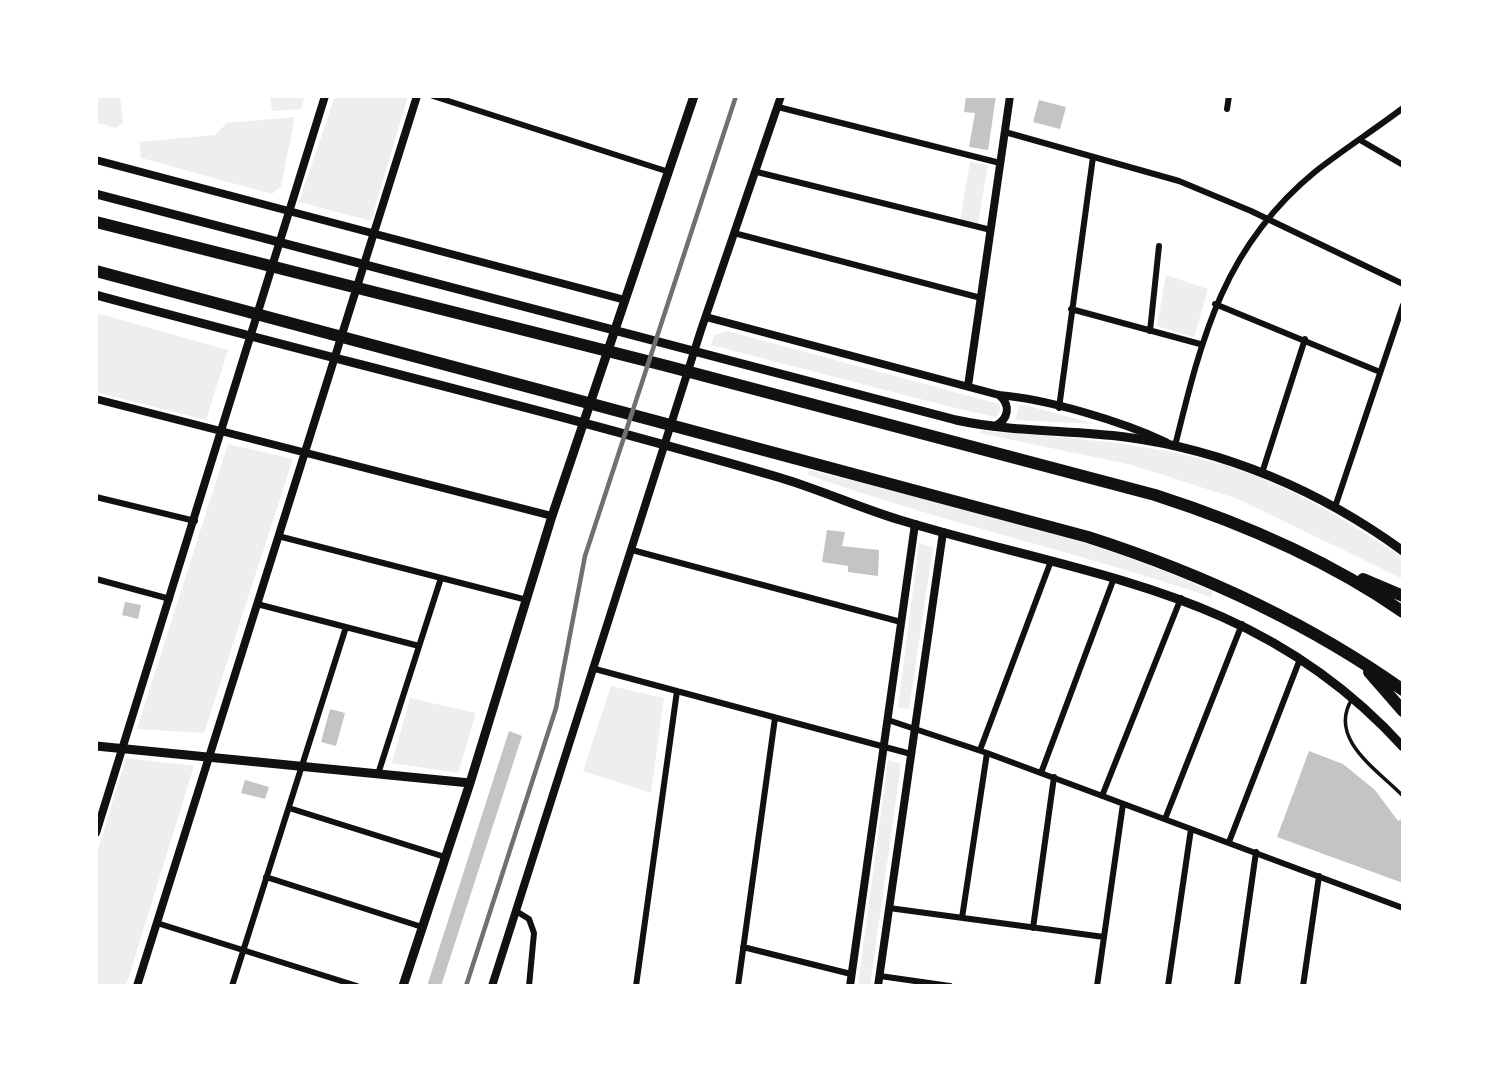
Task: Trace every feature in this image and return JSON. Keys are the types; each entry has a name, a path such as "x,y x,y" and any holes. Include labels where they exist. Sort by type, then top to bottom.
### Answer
{"highway":[{"path":"96,222 377,291 1097,478 1216,516 1403,596"},
{"path":"96,271 1087,537 1222,586 1287,618 1351,655 1403,690"},
{"path":"1330,567 1403,612"},
{"path":"1351,655 1403,711"}],"main road":[{"path":"402,986 470,783 552,516 694,96"},
{"path":"96,194 934,415 995,426 1094,434 1175,446 1262,473 1335,508 1403,551"},
{"path":"96,295 758,472 915,524 1181,598 1242,624 1301,657 1353,697 1403,747"},
{"path":"96,746 470,783"}],"street":[{"path":"97,829 223,432 325,96"},
{"path":"137,986 417,96"},
{"path":"433,96 669,172"},
{"path":"492,986 701,330 781,96"},
{"path":"968,386 1010,96"},
{"path":"1227,109 1229,96"},
{"path":"778,107 1000,163"},
{"path":"706,317 999,395 1125,425 1175,446 1200,344 1238,258 1266,219 1317,170 1403,108"},
{"path":"1005,132 1179,181 1403,284"},
{"path":"1360,140 1403,165"},
{"path":"1059,408 1093,157"},
{"path":"96,160 625,300"},
{"path":"757,172 990,230"},
{"path":"734,233 981,298"},
{"path":"1150,331 1159,246"},
{"path":"1216,304 1380,372"},
{"path":"1335,508 1403,305"},
{"path":"1071,309 1200,344"},
{"path":"1262,473 1305,339"},
{"path":"995,426 1003,421 1007,412 1005,402 999,395"},
{"path":"96,399 552,516"},
{"path":"96,497 195,521"},
{"path":"850,986 915,524"},
{"path":"878,986 943,532"},
{"path":"278,536 527,600"},
{"path":"632,550 901,622"},
{"path":"962,918 984,751 1051,561"},
{"path":"378,774 441,578"},
{"path":"1041,772 1114,578"},
{"path":"96,579 170,599"},
{"path":"1102,796 1181,598"},
{"path":"257,604 419,646"},
{"path":"1165,818 1242,624"},
{"path":"232,986 346,627"},
{"path":"1229,842 1301,657"},
{"path":"594,669 911,754"},
{"path":"636,986 677,691"},
{"path":"738,986 775,718"},
{"path":"888,720 984,751 1403,908"},
{"path":"1033,928 1054,778"},
{"path":"1097,986 1123,804"},
{"path":"289,808 445,857"},
{"path":"1168,986 1191,829"},
{"path":"1237,986 1256,852"},
{"path":"1303,986 1319,876"},
{"path":"267,877 422,927"},
{"path":"889,908 1104,937"},
{"path":"516,911 529,919 534,933 529,986"},
{"path":"157,923 357,986"},
{"path":"743,947 851,974"},
{"path":"880,976 950,986"}],"lane":[{"path":"1353,697 1344,720 1349,742 1403,796"}],"shaded area":[{"path":"96,96 120,96 123,123 115,128 96,122"},
{"path":"270,96 305,96 301,109 272,111"},
{"path":"335,96 408,96 371,221 299,202"},
{"path":"295,117 281,186 272,194 141,158 139,142 215,135 227,123"},
{"path":"970,162 988,165 978,224 960,221"},
{"path":"1166,275 1208,289 1194,337 1157,326"},
{"path":"96,313 228,350 206,420 96,392"},
{"path":"727,331 999,404 1001,410 996,417 955,408 711,345 714,335"},
{"path":"1020,404 1096,424 1015,420"},
{"path":"982,431 1134,446 1194,457 1248,473 1316,505 1403,558 1403,579 1238,499 1132,465 979,433"},
{"path":"228,444 293,459 204,733 137,729"},
{"path":"809,470 963,508 1065,537 1164,571 1213,592 1211,597 908,508 808,475"},
{"path":"919,543 933,547 909,709 898,708"},
{"path":"611,686 664,698 651,793 583,771"},
{"path":"410,698 476,713 458,773 392,763"},
{"path":"126,758 194,766 126,986 96,986 96,856"},
{"path":"888,760 901,764 870,986 858,986"}],"building":[{"path":"966,96 996,96 988,150 969,147 975,113 964,112"},
{"path":"1039,100 1066,107 1060,129 1033,122"},
{"path":"827,530 845,532 842,546 879,550 878,576 848,572 848,566 822,562"},
{"path":"125,602 141,605 138,619 122,615"},
{"path":"330,709 345,713 336,746 321,742"},
{"path":"509,731 522,736 441,986 427,986"},
{"path":"1309,751 1343,764 1375,790 1398,821 1403,818 1403,883 1277,837"},
{"path":"245,780 269,787 265,799 241,793"}],"railway":[{"path":"466,986 556,708 585,556 736,96"}]}
